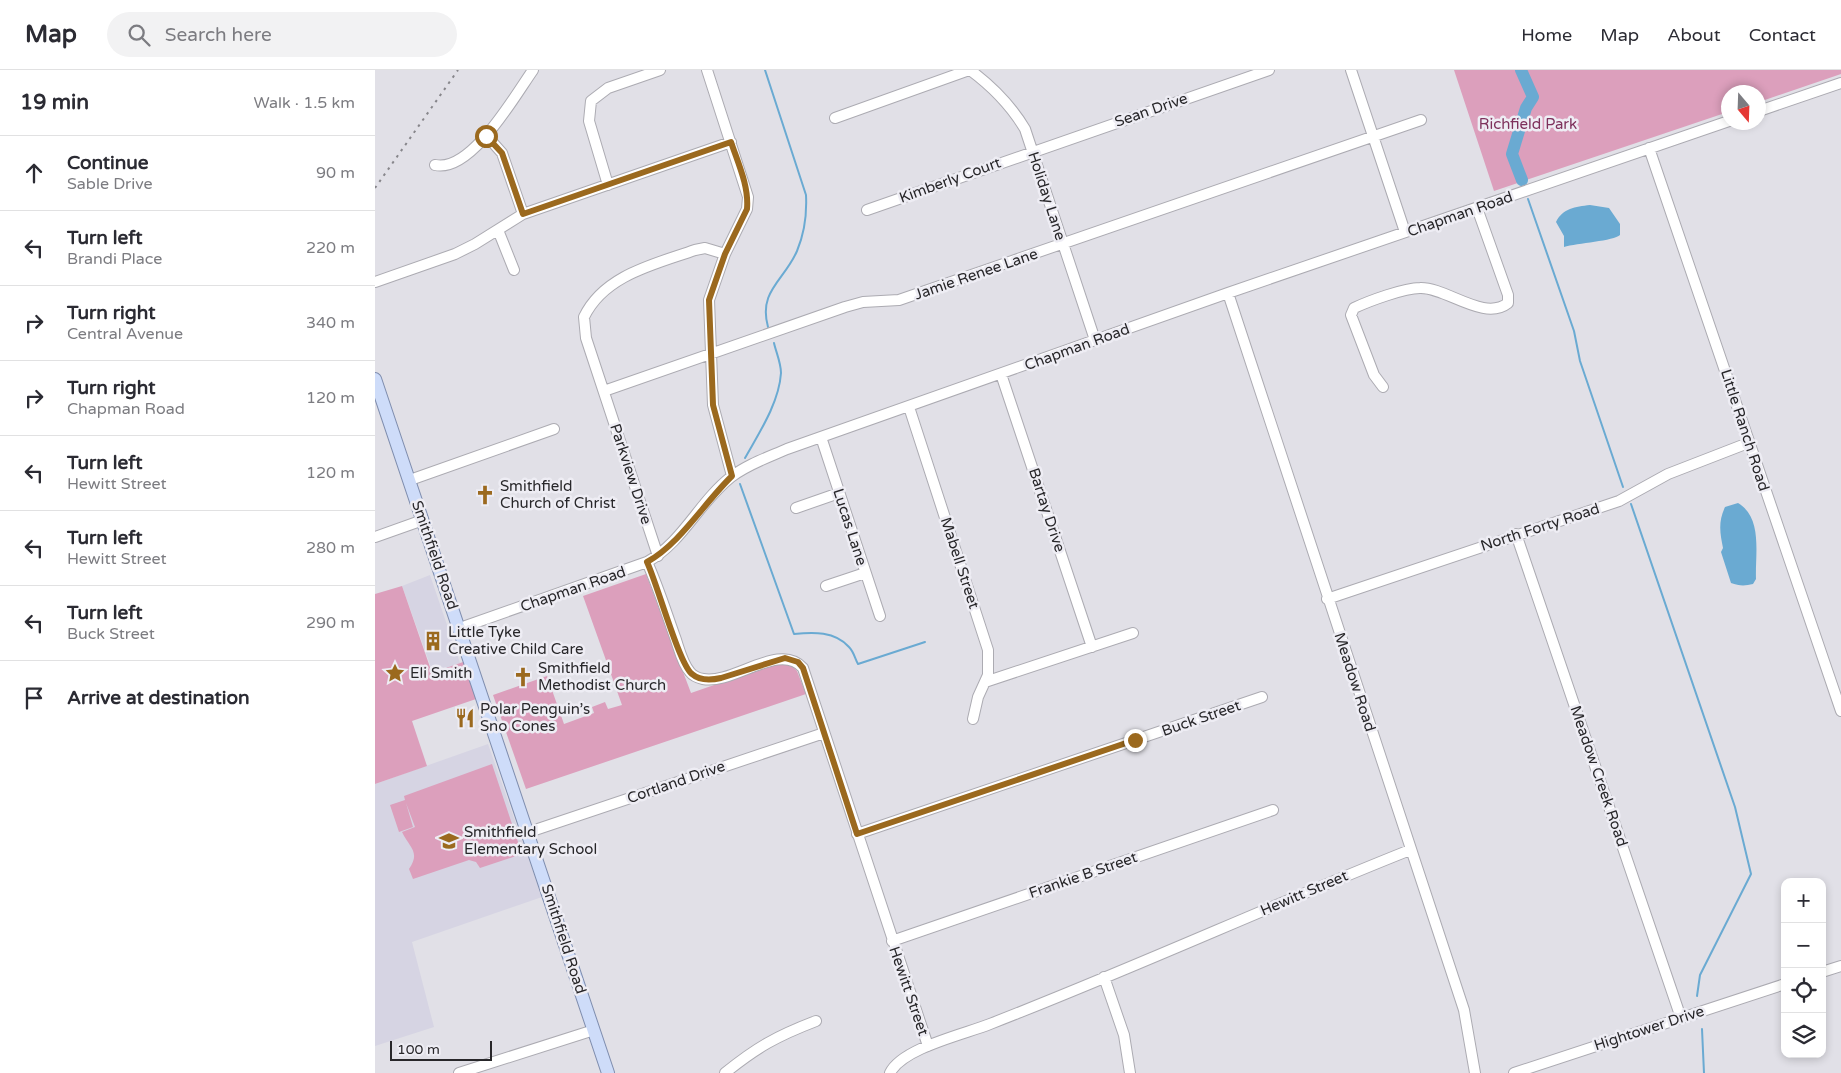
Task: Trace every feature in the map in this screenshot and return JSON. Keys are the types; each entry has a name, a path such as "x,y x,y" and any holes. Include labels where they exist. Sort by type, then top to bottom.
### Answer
{"main road":[{"name":"Smithfield Road","path":"375,379 529,832 608,1073"}],"street":[{"path":"435,165 443,166 464,158 486,136 533,70"},
{"path":"608,185 589,121 591,101 608,88 660,70"},
{"path":"707,70 748,197 747,209 725,254 709,300 713,405 732,476"},
{"path":"835,118 969,70"},
{"name":"Holiday Lane","path":"969,70 986,82 1012,108 1025,129 1095,340"},
{"name":"Sean Drive","path":"1033,151 1269,70"},
{"path":"1351,70 1405,232"},
{"path":"1766,109 1839,84"},
{"name":"Jamie Renee Lane","path":"605,392 845,307 863,302 899,300 1421,120"},
{"name":"Chapman Road","path":"460,628 647,562 658,556 668,548 704,505 732,476 763,460 821,437 1228,293 1721,124"},
{"path":"486,136 502,153 523,214"},
{"path":"375,282 455,254 523,214 731,142"},
{"name":"Little Ranch Road","path":"1649,148 1748,443 1841,711"},
{"name":"Kimberly Court","path":"867,210 1033,151"},
{"path":"1383,387 1374,375 1351,315 1354,308 1411,289 1421,288 1435,290 1465,304 1502,308 1508,303 1508,295 1477,208"},
{"path":"498,230 514,270"},
{"name":"Parkview Drive","path":"658,556 584,329 584,316 588,308 615,282 632,272 705,248 725,254"},
{"name":"Meadow Road","path":"1228,293 1327,599 1464,1010 1475,1073"},
{"name":"Bartay Drive","path":"1001,374 1092,647"},
{"name":"Mabell Street","path":"909,407 988,650 988,676 978,697 973,719"},
{"path":"410,480 554,429"},
{"name":"Lucas Lane","path":"821,437 879,616"},
{"name":"North Forty Road","path":"1327,599 1619,500 1676,470 1748,443"},
{"path":"796,508 839,494"},
{"path":"375,537 423,520"},
{"name":"Meadow Creek Road","path":"1516,534 1681,1018"},
{"name":"Hewitt Street","path":"647,562 680,653 693,676 712,680 775,660 792,659 803,668 927,1046 1011,1016 1410,850"},
{"path":"826,586 865,573"},
{"path":"985,682 1133,633"},
{"name":"Buck Street","path":"857,834 1261,697"},
{"name":"Cortland Drive","path":"529,832 824,733"},
{"name":"Frankie B Street","path":"892,941 1273,810"},
{"path":"1826,971 1841,966"},
{"path":"1104,977 1124,1035 1130,1073"},
{"name":"Hightower Drive","path":"1514,1073 1781,985"},
{"path":"725,1073 754,1049 784,1033 816,1020"},
{"path":"459,1073 594,1030"},
{"path":"891,1073 899,1062 927,1046"}],"shaded area":[{"path":"430,575 460,663 433,673 402,586"},
{"name":"Smithfield Elementary School","path":"488,744 542,897 412,942 434,1027 375,1046 375,784"}],"green space":[{"name":"Richfield Park","path":"1454,70 1841,70 1841,74 1766,100 1766,85 1721,85 1721,114 1494,191"},
{"path":"646,574 691,693 778,663 792,665 797,671 806,694 526,789 493,695 547,676 564,724 594,713 592,707 605,702 608,709 622,705 583,596"},
{"path":"402,586 432,673 463,662 476,699 412,721 427,766 375,784 375,594"},
{"path":"492,764 522,854 480,868 476,862 469,860 413,879 409,869 414,854 402,832 415,827 406,803 413,827 399,832 390,805 405,800 404,796"}],"water":[{"path":"1590,205 1609,208 1620,224 1620,235 1611,239 1564,247 1564,236 1556,222 1559,217 1570,209"},
{"path":"1738,503 1751,518 1756,537 1756,579 1753,584 1747,585 1731,583 1721,552 1723,548 1720,528 1723,512 1725,507"}],"waterway":[{"path":"765,70 806,195 806,216 800,244 792,261 769,295 766,304 768,327"},
{"path":"1521,70 1533,97 1526,108 1512,154 1522,180"},
{"path":"1528,199 1574,331 1580,361 1623,487"},
{"path":"745,458 777,395 781,369 774,343"},
{"path":"740,484 794,634 816,633 837,638 851,649 858,664 925,642"},
{"path":"1631,504 1735,807 1751,874 1700,975 1697,996"},
{"path":"1702,1029 1704,1073"}],"railway":[{"path":"375,188 458,70"}],"place":[{"name":"Smithfield Church of Christ","path":"485,495"},
{"name":"Little Tyke Creative Child Care","path":"433,641"},
{"name":"Eli Smith","path":"395,673"},
{"name":"Smithfield Methodist Church","path":"523,677"},
{"name":"Polar Penguin’s Sno Cones","path":"465,718"},
{"name":"Smithfield Elementary School","path":"449,841"}],"route":[{"path":"486,136 496,144 502,153 523,214 731,142 745,184 748,197 747,209 713,284 709,300 709,319 713,405 719,434 732,476 717,490 668,548 647,562 680,653 693,676 712,680 785,658 798,662 803,668 857,834 1135,740"}]}
